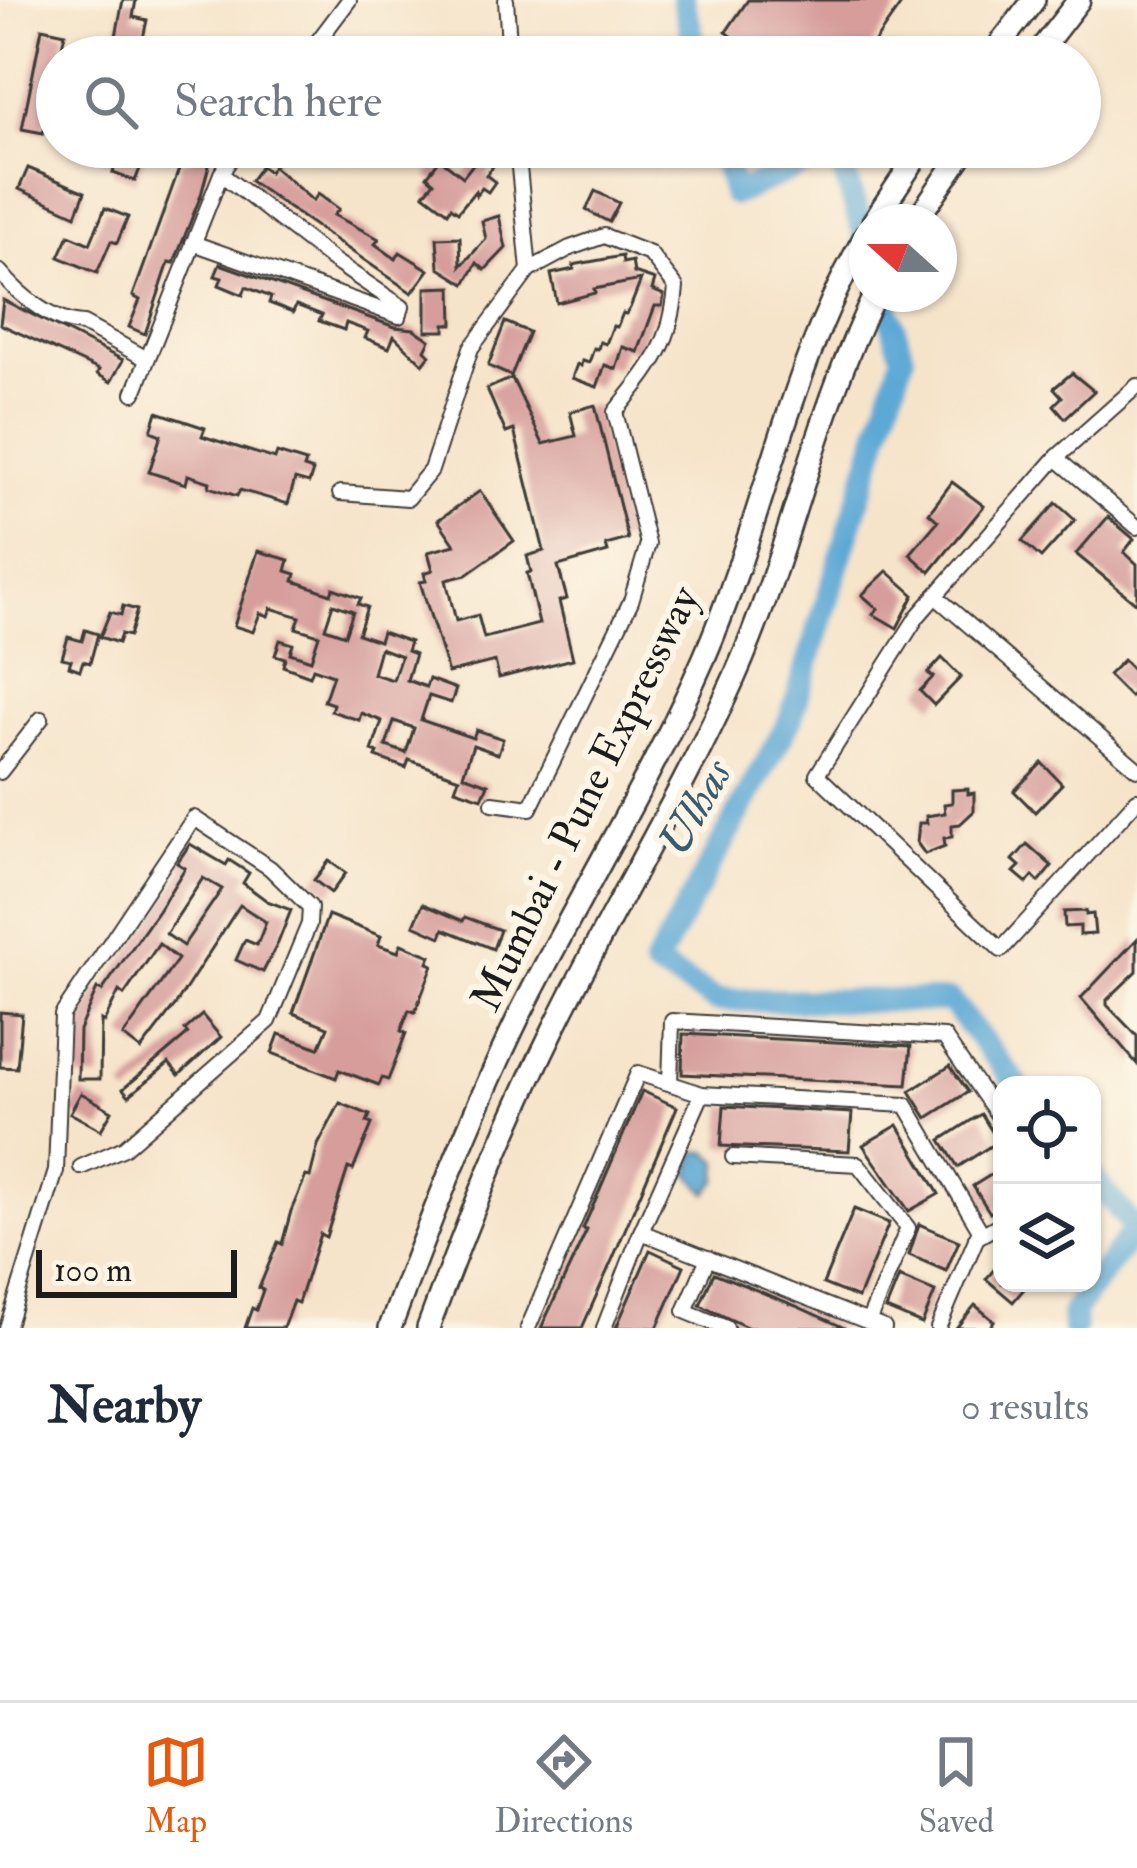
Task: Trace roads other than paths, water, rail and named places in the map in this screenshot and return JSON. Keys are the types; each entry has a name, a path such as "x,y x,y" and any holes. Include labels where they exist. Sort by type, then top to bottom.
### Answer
{"highway":[{"path":"1006,36 1034,0"},
{"path":"1051,36 1079,0"},
{"path":"884,204 908,168"},
{"path":"927,204 952,168"},
{"name":"Mumbai - Pune Expressway","path":"390,1328 457,1153 519,1016 664,743 710,644 794,388 849,266"},
{"name":"Mumbai - Pune Expressway","path":"428,1328 490,1167 551,1032 696,759 743,658 828,400 866,312"}],"street":[{"path":"322,36 350,0"},
{"path":"506,0 509,36"},
{"path":"134,393 225,168"},
{"path":"520,168 529,270"},
{"path":"194,243 399,316 402,307 221,174"},
{"path":"340,493 408,498 430,470 471,348 529,270 604,236 650,254 676,287 673,326 650,368 615,412 648,544 631,601 530,808 493,803"},
{"path":"0,272 39,307 83,324 147,359"},
{"path":"1137,386 1056,458 916,617 817,775 1001,950 1137,800"},
{"path":"1056,458 1137,527"},
{"path":"935,596 1137,769"},
{"path":"0,772 41,719"},
{"path":"7,1328 56,1171 62,1015 194,818 270,868 310,907 309,924 269,1022 124,1148 81,1167"},
{"path":"670,1083 672,1021 944,1037 993,1108"},
{"path":"528,1328 638,1073 702,1094 906,1106 980,1230 938,1328"},
{"path":"604,1328 702,1094"},
{"path":"733,1157 858,1164 908,1228 868,1322"},
{"path":"976,1238 993,1228"},
{"path":"641,1232 884,1328"},
{"path":"708,1258 686,1311 726,1328"}],"water":[{"path":"696,1152 708,1152 719,1162 718,1180 707,1193 689,1173"}],"waterway":[{"name":"Ulhas","path":"683,0 692,36"},
{"name":"Ulhas","path":"727,168 734,194 796,168"},
{"name":"Ulhas","path":"843,168 854,204"},
{"name":"Ulhas","path":"889,312 903,356 791,718 655,965 716,1000 950,1001 1011,1076"},
{"name":"Ulhas","path":"1074,1328 1073,1312 1135,1229 1098,1184"}]}
